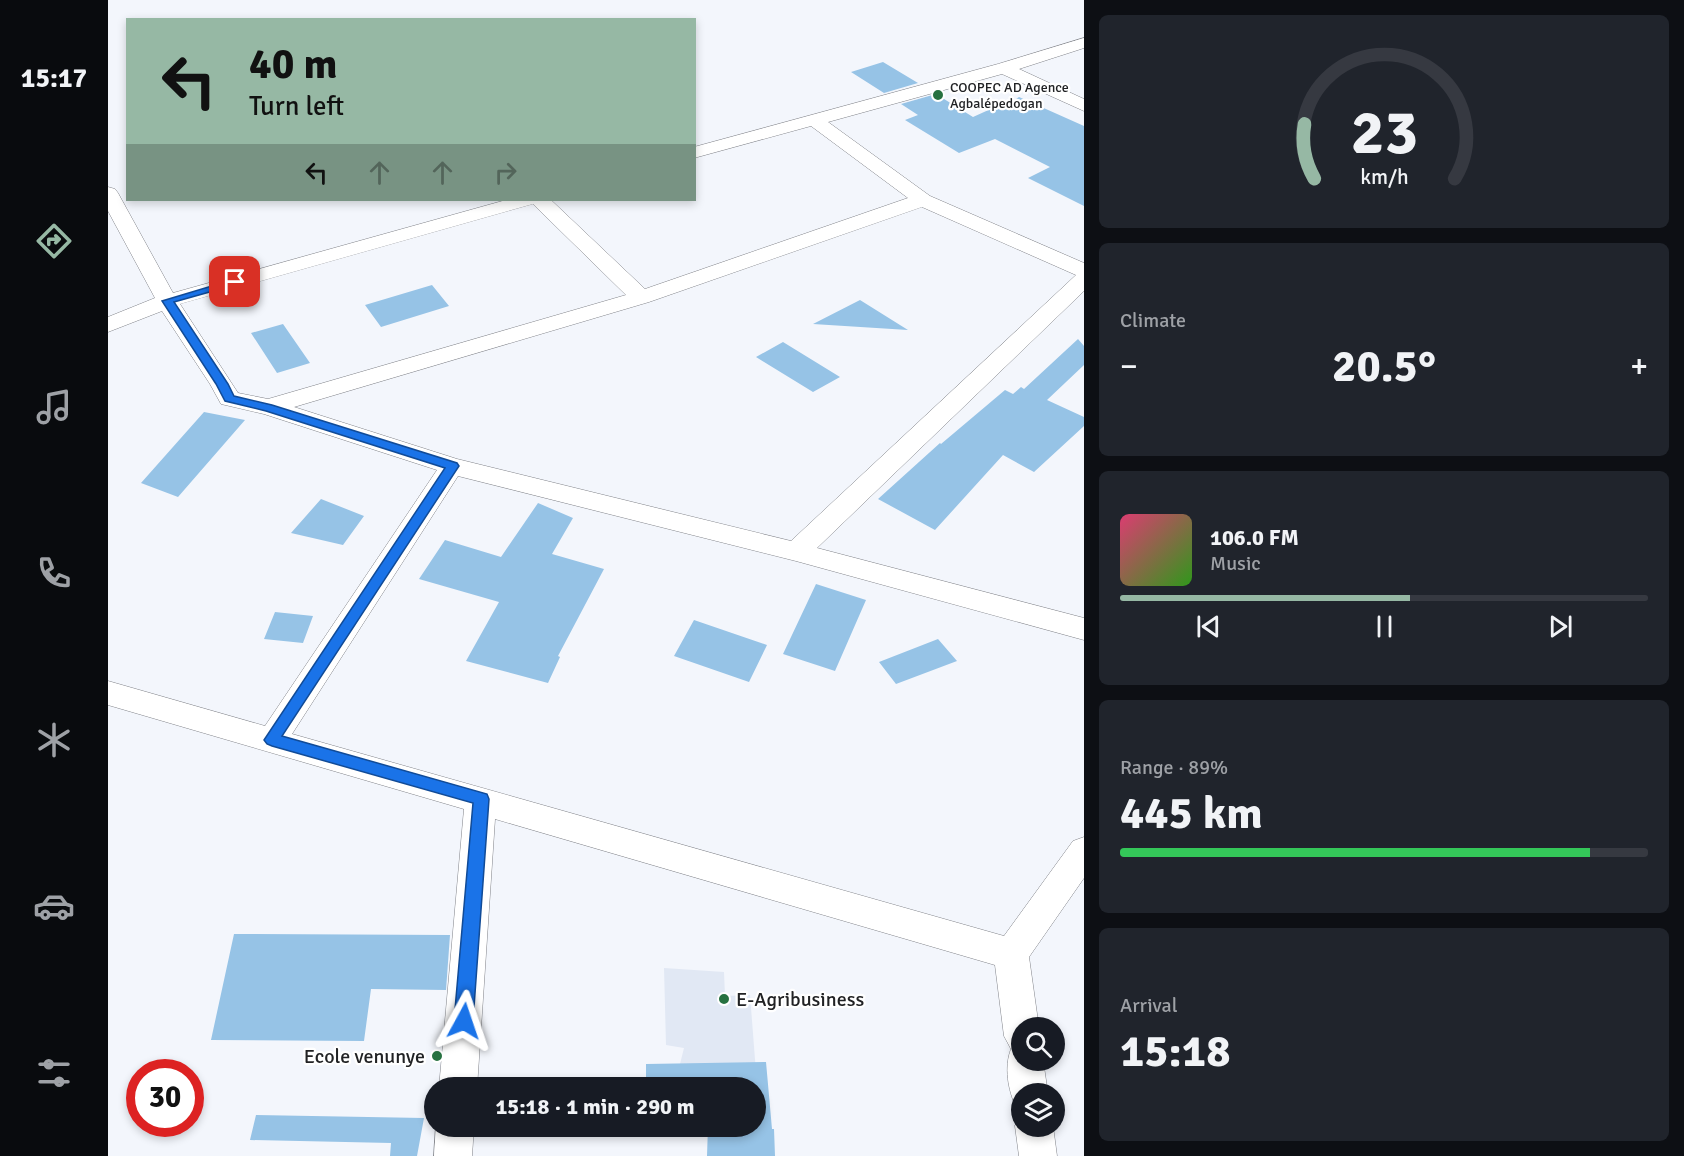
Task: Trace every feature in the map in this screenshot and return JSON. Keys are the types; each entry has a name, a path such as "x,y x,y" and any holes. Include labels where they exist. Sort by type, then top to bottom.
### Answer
{"street":[{"path":"696,152 1004,68 1084,43"},
{"path":"1004,68 1084,106"},
{"path":"814,120 923,200 1084,271"},
{"path":"108,193 167,301 222,384 229,399 268,407 452,466 796,552 1084,629"},
{"path":"268,407 641,297 923,200"},
{"path":"108,325 167,301 522,201"},
{"path":"541,201 641,297"},
{"path":"796,552 1084,279"},
{"path":"272,740 452,466"},
{"path":"108,693 1011,954"},
{"path":"459,1077 481,799"},
{"path":"1019,1017 1011,954 1084,851"},
{"path":"453,1156 454,1137"},
{"path":"1035,1137 1038,1156"}],"shaded area":[{"path":"664,968 724,972 725,996 750,995 756,1072 680,1064 684,1048 666,1045"}],"building":[{"path":"883,62 918,83 884,93 851,72"},
{"path":"936,94 973,117 1004,103 1008,104 1019,97 1084,126 1084,206 1028,178 1050,167 995,139 959,153 905,120 918,115 901,104"},
{"path":"432,285 449,306 381,327 365,305"},
{"path":"860,300 908,330 813,324"},
{"path":"283,324 310,363 277,373 251,333"},
{"path":"1078,339 1084,346 1084,365 1047,400 1084,417 1084,426 1034,472 1003,455 935,530 878,499 940,443 1005,390 1013,394 1021,387 1024,389"},
{"path":"783,342 840,377 813,392 756,357"},
{"path":"204,412 245,420 178,497 141,483"},
{"path":"321,499 364,516 343,545 291,533"},
{"path":"538,503 573,518 552,554 604,569 558,656 560,657 548,683 466,661 499,602 419,579 445,540 501,557"},
{"path":"816,584 866,600 835,671 783,654"},
{"path":"275,612 313,616 303,643 264,639"},
{"path":"694,620 767,645 749,682 674,656"},
{"path":"938,639 957,661 896,684 879,662"},
{"path":"234,934 450,935 446,990 371,989 364,1041 211,1040"},
{"path":"766,1062 775,1156 707,1156 708,1137 766,1137 766,1077 646,1077 646,1064"},
{"path":"256,1115 424,1118 417,1156 390,1156 391,1143 250,1140"}],"place":[{"name":"COOPEC AD Agence Agbalépedogan","path":"938,95"},
{"name":"E-Agribusiness","path":"724,999"},
{"name":"Ecole venunye","path":"437,1056"}],"route":[{"path":"235,282 167,301 222,384 229,399 268,407 452,466 272,740 481,799 464,1021"}]}
